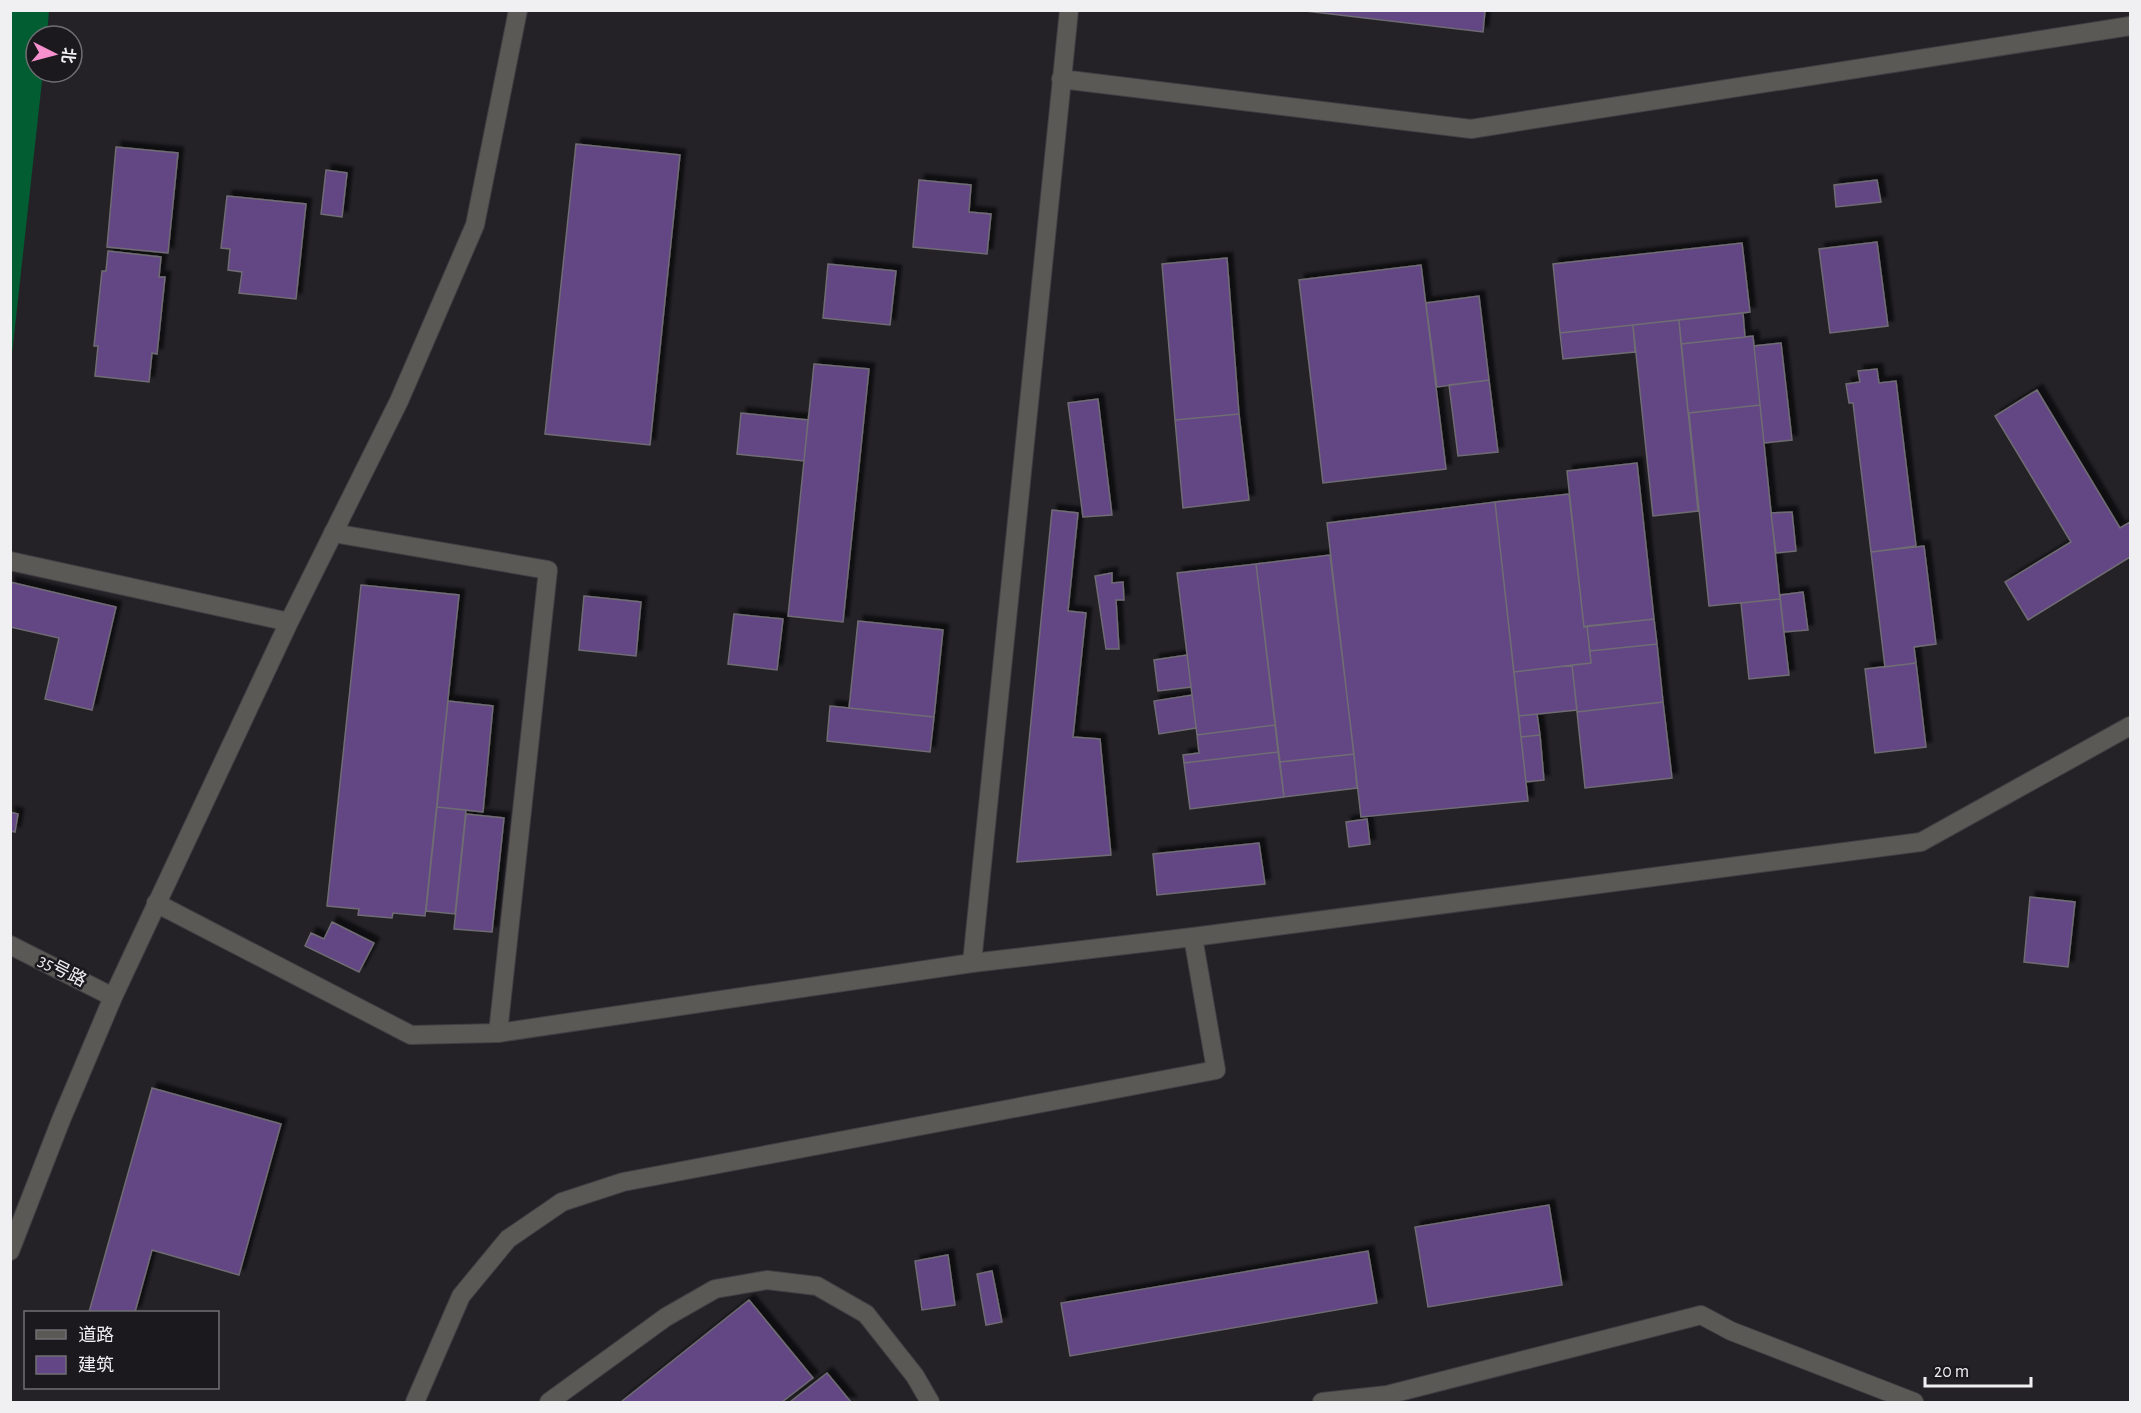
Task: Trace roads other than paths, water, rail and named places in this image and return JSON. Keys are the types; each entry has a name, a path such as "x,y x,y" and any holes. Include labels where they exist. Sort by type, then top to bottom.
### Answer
{"street":[{"path":"10,1251 61,1120 113,997 289,622 399,401 475,225 518,10"},
{"path":"972,963 1069,10"},
{"path":"1061,79 1471,129 2130,26"},
{"path":"333,533 548,570 498,1033"},
{"path":"10,561 289,622"},
{"path":"156,903 411,1035 498,1033 972,963 1193,938 1921,842 2130,726"},
{"path":"415,1402 461,1296 508,1239 562,1202 623,1182 1216,1070 1193,938"},
{"name":"35号路","path":"10,945 113,997"},
{"path":"549,1402 666,1317 715,1289 767,1280 817,1286 866,1314 915,1376 930,1402"},
{"path":"1322,1402 1387,1395 1701,1315 1731,1331 1914,1402"}]}
